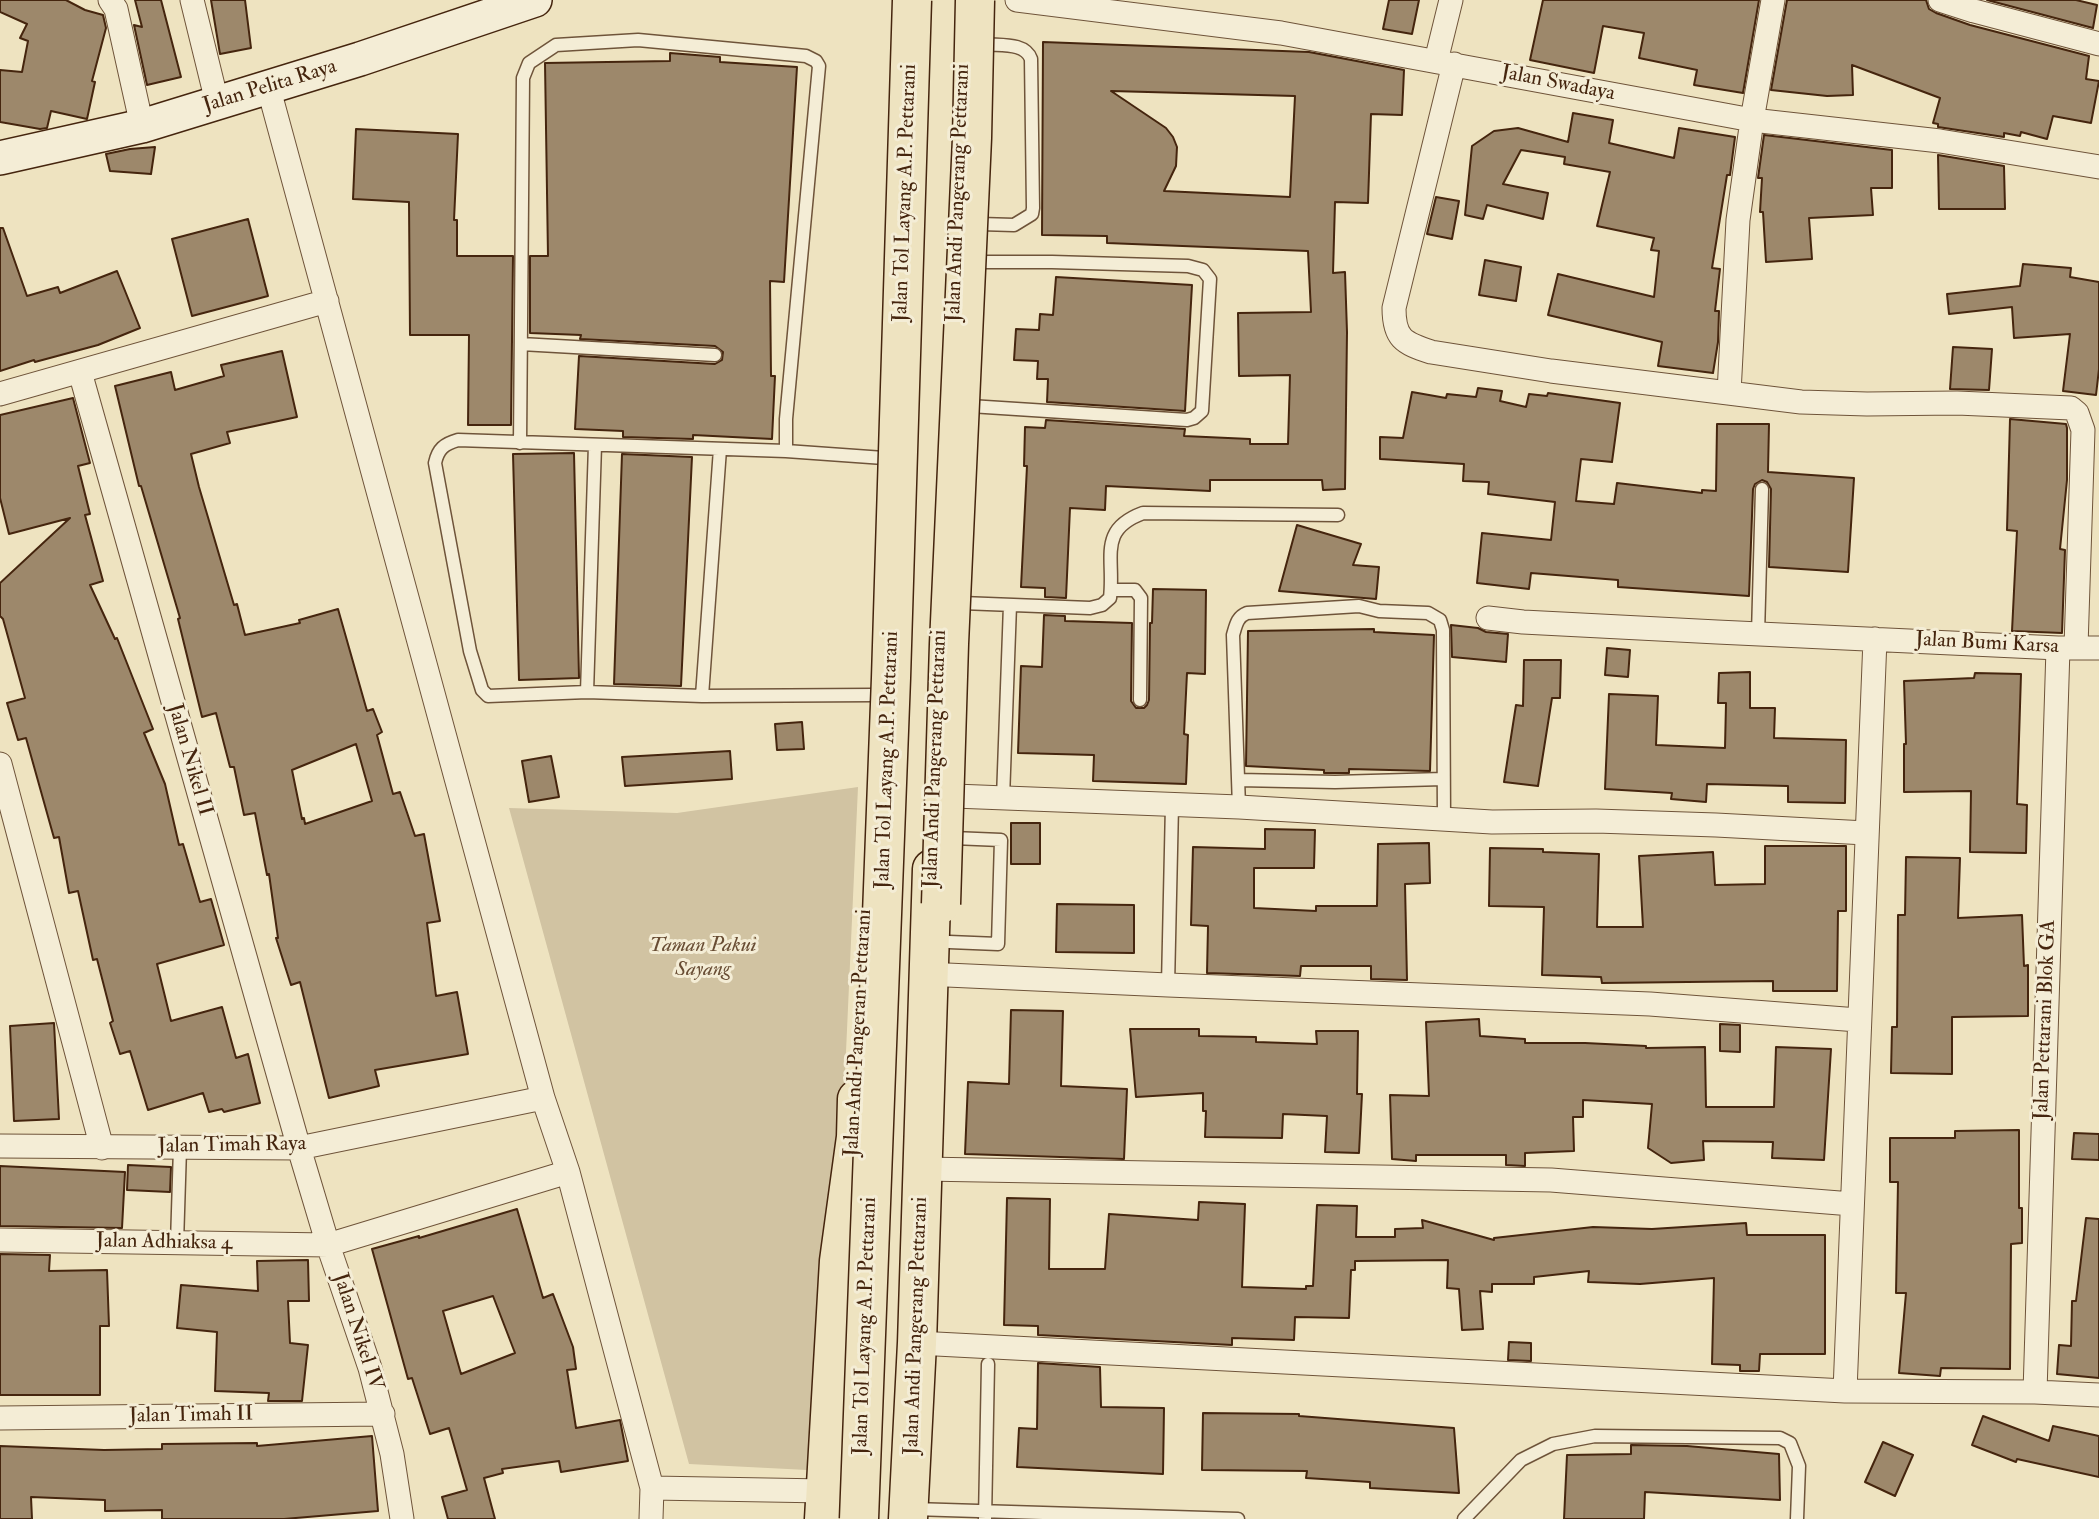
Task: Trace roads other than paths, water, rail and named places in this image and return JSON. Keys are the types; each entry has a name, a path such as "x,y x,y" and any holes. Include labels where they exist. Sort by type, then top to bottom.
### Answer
{"highway":[{"name":"Jalan Andi Pangeran Pettarani","path":"825,1505 839,1261 856,1137 884,458 894,0"},
{"name":"Jalan Tol Layang A.P. Pettarani","path":"859,1519 891,665 912,0"},
{"name":"Jalan Tol Layang A.P. Pettarani","path":"898,1516 930,0"},
{"name":"Jalan Andi Pangerang Pettarani","path":"898,1516 915,1404 942,594 982,19"},
{"path":"935,1064 949,644 972,138 982,19"},
{"path":"832,1407 839,1431 851,1445 869,1450 891,1447 905,1431 915,1404"}],"main road":[{"name":"Jalan Pelita Raya","path":"0,158 142,126 360,59 479,10 535,0"}],"street":[{"path":"110,0 116,9 142,126"},
{"path":"192,0 217,102"},
{"path":"1451,0 1445,62 1394,308 1394,326 1401,337 1415,347 1431,352 1551,371 1729,393 1738,220 1773,0"},
{"path":"1940,0 2099,44"},
{"name":"Jalan Swadaya","path":"982,19 1280,33 1752,120 1940,141 2099,167"},
{"path":"268,86 542,1098 568,1172 652,1488 651,1519"},
{"path":"0,394 327,302"},
{"name":"Jalan Nikel II","path":"80,372 299,1148"},
{"name":"Jalan Pettarani Blok GA","path":"1729,393 1801,402 1957,402 2071,408 2077,413 2083,430 2078,648 2035,1392"},
{"name":"Jalan Bumi Karsa","path":"1488,618 1758,634 2078,648"},
{"path":"1844,1391 1875,639"},
{"path":"0,765 102,1148"},
{"path":"954,796 1239,807 1492,822 1596,821 1866,834"},
{"path":"947,975 1650,1004 1858,1020"},
{"name":"Jalan Timah Raya","path":"0,1146 299,1148 542,1098"},
{"name":"Jalan Nikel IV","path":"299,1148 328,1245 359,1331 383,1414 402,1519"},
{"path":"923,1169 1551,1180 1852,1204"},
{"name":"Jalan Adhiaksa 4","path":"0,1240 328,1245 568,1172"},
{"path":"917,1343 1844,1391 2099,1395"},
{"name":"Jalan Timah II","path":"0,1418 383,1414"},
{"path":"652,1488 825,1505"}],"lane":[{"path":"980,224 1014,225 1032,214 1033,208 1031,59 1026,50 982,19"},
{"path":"520,443 523,78 529,63 556,45 638,40 807,56 819,65 786,419 786,451"},
{"path":"970,406 1187,420 1194,418 1202,411 1210,279 1203,270 1188,266 978,262"},
{"path":"521,344 715,355"},
{"path":"874,695 702,696 587,692 488,696 482,690 470,651 435,463 438,452 447,443 458,440 786,451 884,458"},
{"path":"587,692 596,445"},
{"path":"702,696 720,449"},
{"path":"1758,634 1762,489"},
{"path":"962,603 1098,607 1110,598 1111,537 1120,525 1143,513 1338,515"},
{"path":"1111,590 1135,590 1141,598 1140,700"},
{"path":"1003,798 1010,605"},
{"path":"1239,807 1233,635 1236,624 1247,612 1359,606 1379,611 1428,613 1440,620 1443,630 1444,819"},
{"path":"1239,780 1335,782 1443,779"},
{"path":"1168,985 1172,805"},
{"path":"948,942 998,944 1001,840 953,838"},
{"path":"177,1243 180,1148"},
{"path":"986,1515 988,1364"},
{"path":"1464,1519 1521,1460 1552,1444 1595,1436 1780,1438 1790,1443 1799,1466 1797,1519"},
{"path":"898,1516 1238,1519"}],"park label":[{"name":"Taman Pakui Sayang","path":"703,958"}]}
